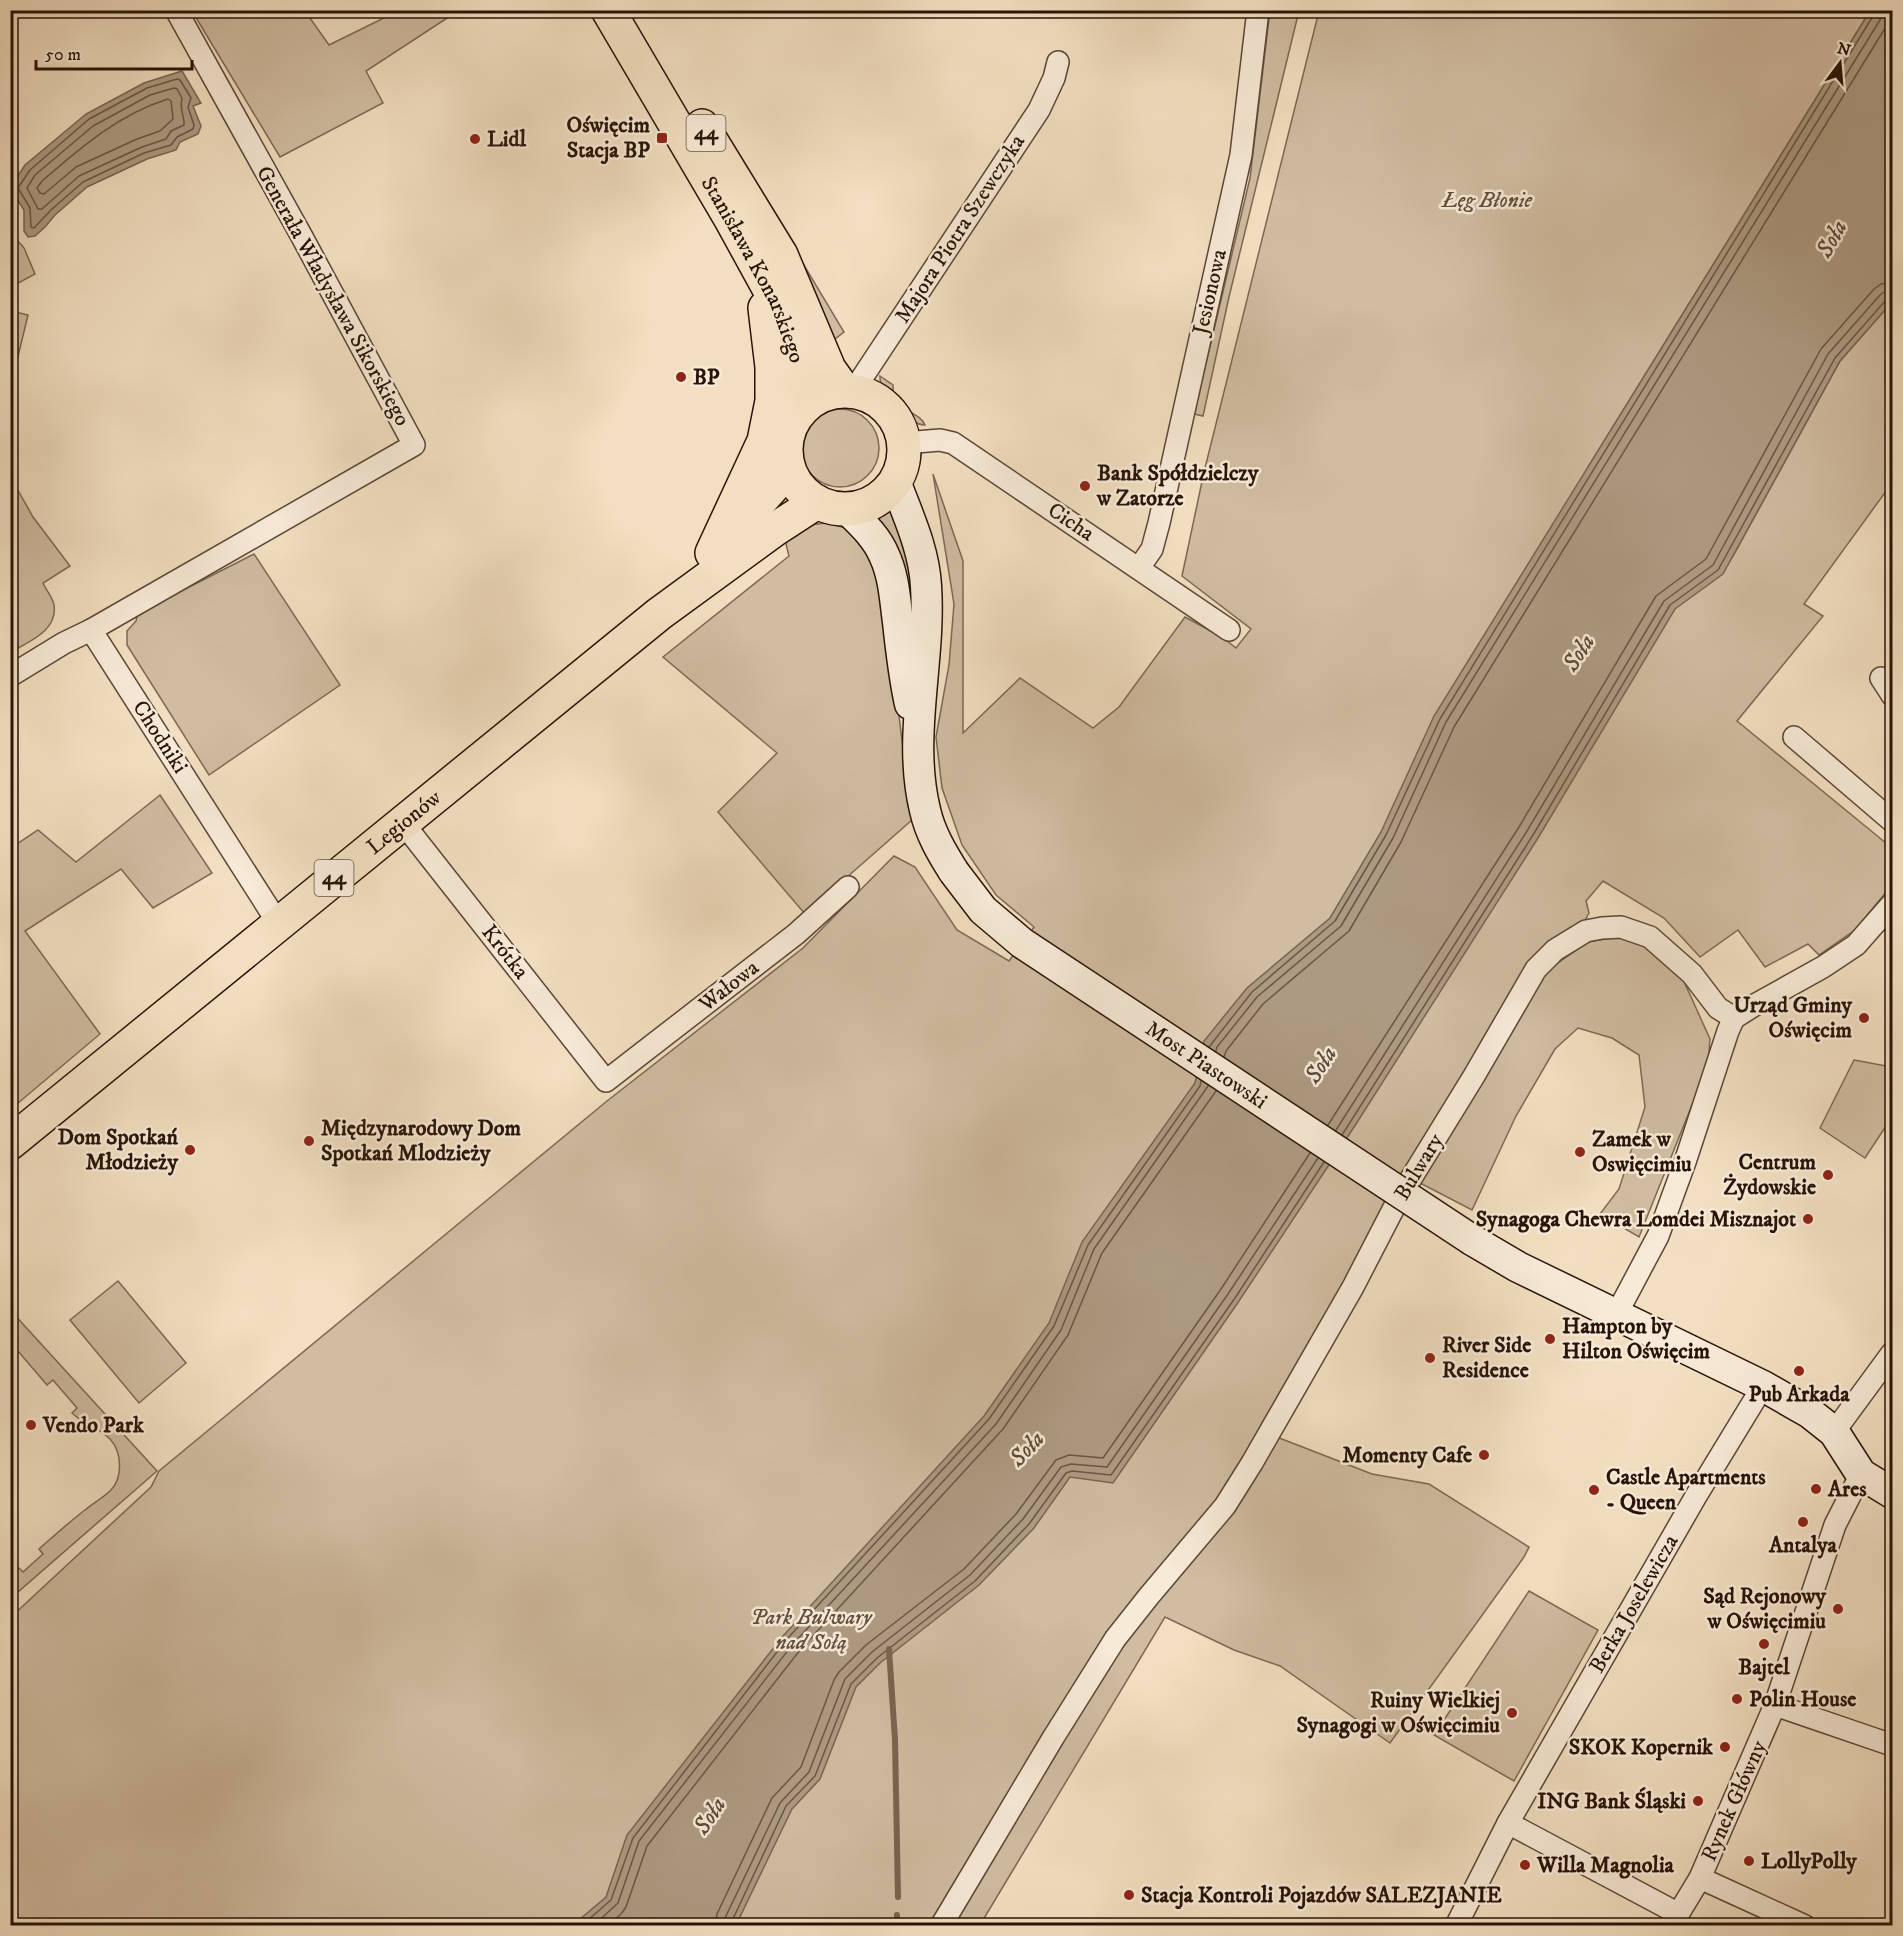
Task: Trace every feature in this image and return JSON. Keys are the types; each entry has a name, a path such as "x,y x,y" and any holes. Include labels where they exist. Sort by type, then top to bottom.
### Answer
{"main road":[{"name":"Stanisława Konarskiego","path":"608,10 777,303 799,364 802,389 799,412"},
{"name":"Stanisława Konarskiego","path":"631,10 782,255 830,369 852,391"},
{"path":"712,553 765,441 772,401 772,367 761,273"},
{"path":"799,412 812,400 827,393 852,391"},
{"name":"44","path":"852,391 872,397 888,408 899,424 904,443"},
{"name":"44","path":"786,459 786,442 790,426 799,412"},
{"path":"895,481 903,463 904,443"},
{"path":"786,459 790,473 798,486 832,506"},
{"name":"Legionów","path":"659,614 777,483 786,459"},
{"name":"44","path":"832,506 868,504 884,495 895,481"},
{"name":"Legionów","path":"10,1143 659,614 774,530 832,506"}],"street":[{"name":"Generała Władysława Sikorskiego","path":"91,630 414,445 176,10"},
{"name":"Jesionowa","path":"1139,568 1152,549 1159,523 1241,155 1258,10"},
{"name":"Majora Piotra Szewczyka","path":"852,391 1039,110 1054,78 1058,63"},
{"name":"Cicha","path":"904,443 940,440 953,443 1229,630"},
{"path":"895,481 918,542 926,586 927,623 917,743"},
{"path":"832,506 871,532 884,554 892,577 905,679 917,743"},
{"path":"10,676 64,643 91,630"},
{"name":"Chodniki","path":"91,630 278,923"},
{"path":"1794,737 1893,821"},
{"name":"Most Piastowski","path":"917,743 918,776 925,812 936,842 954,872 983,910 1022,943 1472,1240 1518,1267 1763,1386 1810,1413 1834,1432 1861,1474"},
{"name":"Krótka","path":"403,823 606,1081"},
{"name":"Wałowa","path":"606,1081 796,934 848,887"},
{"path":"1616,1315 1658,1236 1734,1018 1823,967 1856,945 1893,904"},
{"name":"Bulwary","path":"941,1926 1115,1639 1168,1572 1225,1506 1252,1463 1353,1287 1400,1198 1536,969 1570,940 1586,931 1621,927 1650,937 1692,974 1718,1008 1734,1018"},
{"path":"1834,1432 1893,1353"},
{"name":"Berka Joselewicza","path":"1456,1926 1508,1823 1696,1496 1763,1386"},
{"path":"1861,1474 1893,1493"},
{"name":"Rynek Główny","path":"1674,1919 1700,1878 1775,1706 1835,1526 1861,1474"},
{"path":"1775,1706 1893,1745"},
{"path":"1508,1823 1674,1919"},
{"name":"Rynek Główny","path":"1700,1878 1805,1926"}],"green space":[{"path":"192,11 305,11 329,45 398,11 458,11 366,71 383,103 280,157"},
{"path":"1270,11 1299,11 1229,297 1203,416 1194,414 1250,178"},
{"name":"Park Bulwary nad Sołą","path":"1319,11 1870,11 1588,467 1732,558 1840,361 1892,302 1892,483 1804,604 1823,616 1737,721 1892,848 1892,885 1855,930 1819,955 1808,944 1765,967 1738,930 1700,957 1664,918 1603,881 1586,901 1589,913 1584,922 1570,928 1529,961 1261,1425 1269,1434 1372,1474 1429,1484 1529,1547 1524,1557 1390,1743 1280,1666 1234,1650 1165,1617 980,1925 11,1926 11,1617 151,1487 159,1471 607,1101 803,948 894,856 915,867 957,930 1009,961 1034,927 996,895 962,845 942,788 936,737 949,665 954,604 933,474 963,561 963,733 1020,678 1093,728 1119,707 1185,617 1222,637 1236,648 1251,629 1182,576 1204,472"},
{"path":"774,215 844,332 827,345"},
{"path":"11,233 24,248 35,274 11,287"},
{"path":"11,311 28,315 14,373 11,372"},
{"path":"880,376 893,385 894,396 898,403 923,421 925,425 910,419 895,407 884,391"},
{"path":"840,409 855,412 872,426 879,448 876,463 862,480 840,487 825,484 808,470 801,448 804,433 818,416"},
{"path":"11,478 33,517 70,566 43,583 54,605 54,614 47,629 11,652"},
{"path":"896,500 913,553 918,649 871,517"},
{"path":"826,523 846,528 868,545 881,573 912,820 805,914 718,812 777,753 663,657 789,556 784,536 801,526"},
{"path":"254,554 340,685 209,775 127,645 127,631 136,621 138,613"},
{"path":"160,795 212,873 153,908 121,869 25,931 100,1034 11,1109 11,848 38,830 76,862"},
{"path":"1616,937 1642,944 1682,977 1710,1039 1708,1065 1639,1237 1600,1214 1619,1189 1645,1107 1639,1055 1612,1038 1578,1028 1555,1049 1516,1116 1472,1210 1420,1183 1545,972 1588,942"},
{"path":"1854,1060 1892,1067 1892,1117 1865,1158 1820,1128"},
{"path":"118,1281 186,1363 139,1403 70,1320"},
{"path":"11,1311 157,1471 11,1598 11,1575 19,1568 23,1572 43,1554 39,1549 111,1490 118,1478 120,1464 117,1451 110,1439 72,1413 77,1408 53,1380 47,1385 11,1343"},
{"path":"1529,1591 1598,1630 1514,1781 1434,1735"}],"water":[{"name":"Soła","path":"1870,11 1892,11 1892,302 1840,361 1723,574 1675,609 1538,838 1356,1124 1239,1301 1113,1483 1070,1477 1034,1528 979,1585 880,1663 856,1687 820,1779 792,1809 736,1925 572,1926 606,1897 627,1835 783,1636 984,1416 1049,1323 1082,1242 1195,1083 1204,1041 1247,988 1330,918 1381,832 1434,716"},
{"path":"182,71 201,103 193,106 201,126 198,134 180,142 176,150 147,159 87,187 35,236 28,237 24,231 24,210 10,188 25,165 86,114 144,83"}],"waterway":[{"path":"889,1649 895,1740 898,1897"},
{"path":"897,1915 897,1926"}],"place":[{"name":"Oświęcim Stacja BP","path":"662,138"},
{"name":"Lidl","path":"475,139"},
{"name":"BP","path":"681,377"},
{"name":"Bank Spółdzielczy w Zatorze","path":"1085,486"},
{"name":"Urząd Gminy Oświęcim","path":"1864,1018"},
{"name":"Międzynarodowy Dom Spotkań Mlodzieży","path":"309,1141"},
{"name":"Dom Spotkań Młodzieży","path":"190,1150"},
{"name":"Zamek w Oswięcimiu","path":"1580,1152"},
{"name":"Centrum Żydowskie","path":"1828,1175"},
{"name":"Synagoga Chewra Lomdei Misznajot","path":"1808,1219"},
{"name":"Hampton by Hilton Oświęcim","path":"1550,1339"},
{"name":"River Side Residence","path":"1430,1358"},
{"name":"Pub Arkada","path":"1799,1371"},
{"name":"Vendo Park","path":"31,1425"},
{"name":"Momenty Cafe","path":"1484,1455"},
{"name":"Ares","path":"1816,1489"},
{"name":"Castle Apartments - Queen","path":"1594,1490"},
{"name":"Antalya","path":"1803,1522"},
{"name":"Sąd Rejonowy w Oświęcimiu","path":"1838,1609"},
{"name":"Bajtel","path":"1764,1644"},
{"name":"Polin House","path":"1737,1699"},
{"name":"Ruiny Wielkiej Synagogi w Oświęcimiu","path":"1512,1713"},
{"name":"SKOK Kopernik","path":"1725,1747"},
{"name":"ING Bank Śląski","path":"1698,1801"},
{"name":"LollyPolly","path":"1749,1861"},
{"name":"Willa Magnolia","path":"1525,1865"},
{"name":"Stacja Kontroli Pojazdów SALEZJANIE","path":"1129,1895"}],"park label":[{"name":"Łęg Błonie","path":"1487,200"}]}
